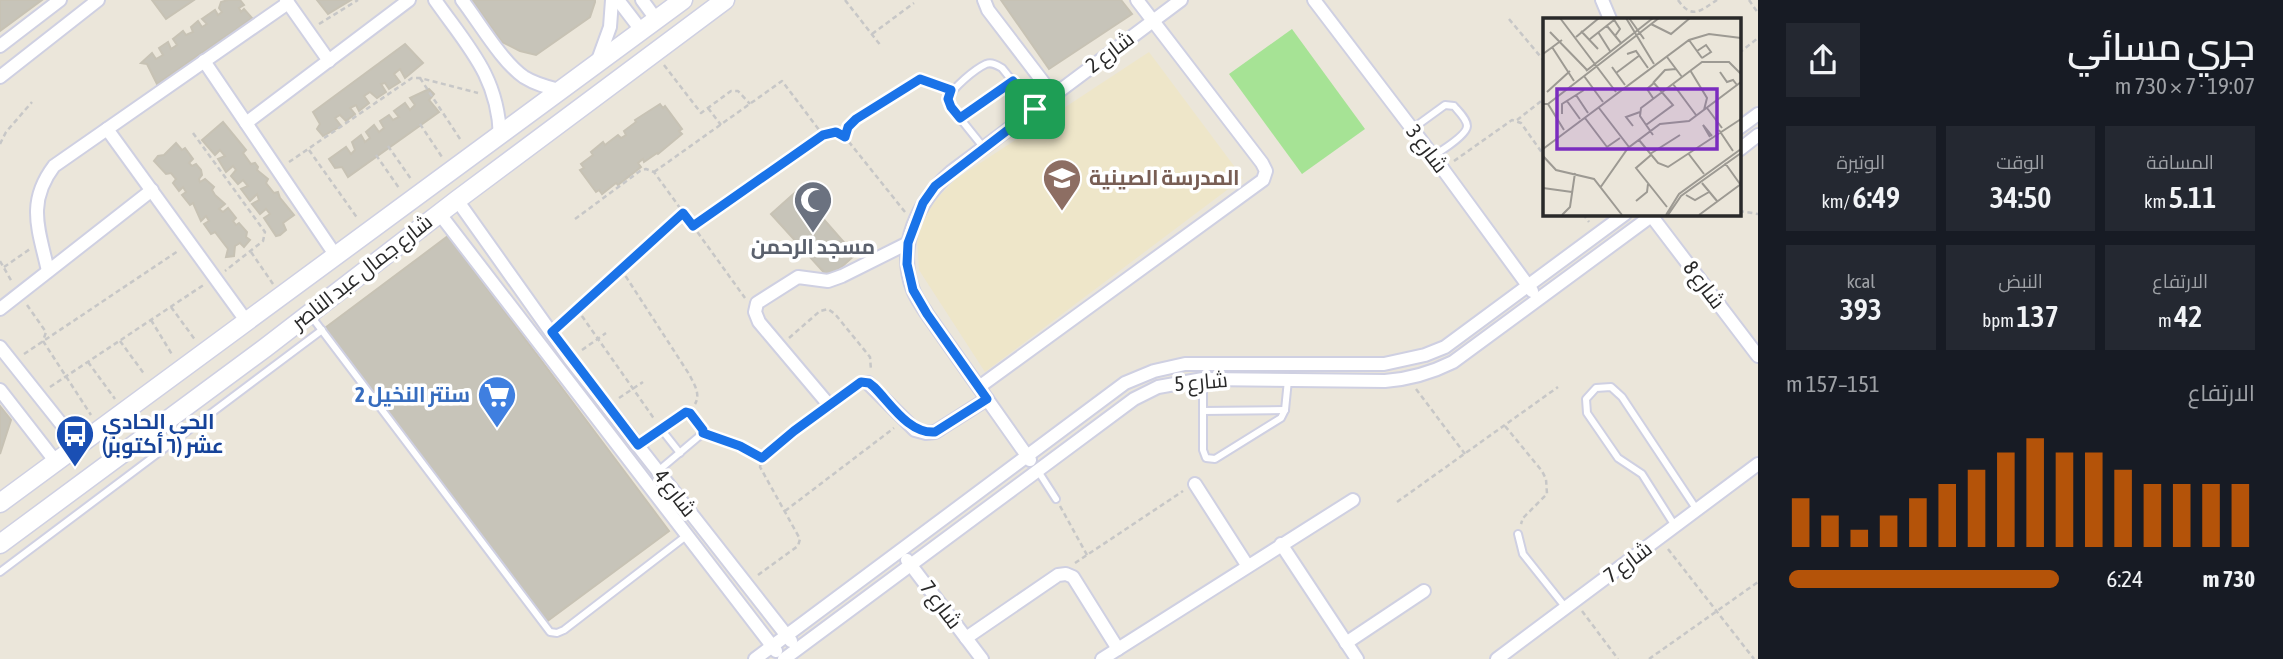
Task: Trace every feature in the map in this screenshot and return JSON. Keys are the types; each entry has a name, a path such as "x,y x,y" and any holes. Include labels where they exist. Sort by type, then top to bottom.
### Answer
{"main road":[{"name":"شارع جمال عبد الناصر","path":"0,503 682,0"},
{"name":"شارع جمال عبد الناصر","path":"0,544 265,348 457,200 725,0"}],"street":[{"path":"0,46 60,0"},
{"path":"0,77 98,0"},
{"path":"246,123 409,0"},
{"path":"435,0 488,78 495,96 500,136"},
{"path":"462,0 509,63 523,76 540,86 559,90"},
{"path":"598,62 610,27 612,0"},
{"path":"618,0 641,30"},
{"path":"642,0 656,19"},
{"path":"984,0 988,10 1053,95"},
{"path":"979,387 1263,180 1266,171 1262,163 1137,0"},
{"name":"شارع 2","path":"1037,469 927,314 913,290 907,264 908,243 914,223 935,186 1181,0"},
{"name":"شارع 3","path":"1314,0 1539,300"},
{"path":"1602,0 1610,18"},
{"path":"48,271 36,199 42,180 54,166 287,2 328,61"},
{"path":"205,61 336,256"},
{"path":"488,78 509,63"},
{"path":"1741,127 1758,114"},
{"path":"107,129 247,322"},
{"path":"1741,148 1758,135"},
{"path":"0,309 152,190"},
{"name":"شارع 4","path":"457,200 570,359 798,649"},
{"name":"شارع 4","path":"439,214 783,659"},
{"name":"شارع 5","path":"783,659 1134,398 1158,387 1203,379 1385,382 1432,373 1453,362 1539,300 1651,215"},
{"name":"شارع 8","path":"1653,215 1758,356"},
{"name":"شارع 5","path":"755,659 1125,383 1154,371 1185,364 1384,364 1405,361 1445,346 1528,286 1610,218"},
{"path":"829,405 759,322 755,312 757,303 798,277 828,281 908,243"},
{"path":"0,346 78,445"},
{"path":"869,383 915,430 926,433 935,432 987,399"},
{"path":"0,390 56,461"},
{"name":"شارع 7","path":"1497,659 1758,464"},
{"path":"1195,484 1248,565"},
{"path":"1102,659 1353,500"},
{"path":"1281,544 1357,659"},
{"name":"شارع 7","path":"900,552 982,659"},
{"path":"966,638 1058,575 1066,574 1073,577 1118,649"},
{"path":"1346,642 1424,591"}],"lane":[{"path":"984,148 951,107 948,99 951,90 986,64 995,63 1035,109"},
{"path":"960,118 1013,81"},
{"path":"1412,129 1446,105 1454,106 1465,120 1467,126 1464,133 1433,156"},
{"path":"309,313 550,632 564,630 686,536"},
{"path":"0,572 322,330"},
{"path":"1203,379 1203,450 1206,458 1215,459 1281,418 1285,410 1287,380"},
{"path":"1675,526 1642,474 1618,458 1587,413 1586,399 1596,388 1611,387 1622,397 1697,510"},
{"path":"1203,411 1285,410"},
{"path":"638,445 683,413 690,413 703,433 658,471"},
{"path":"661,429 680,453"},
{"path":"1037,469 1056,499"},
{"path":"1518,534 1523,554 1570,604"}],"path":[{"path":"308,31 358,0"},
{"path":"845,0 881,46"},
{"path":"1678,0 1685,10 1692,13 1699,12 1717,0"},
{"path":"1749,0 1758,13"},
{"path":"872,34 914,3"},
{"path":"1509,19 1543,60"},
{"path":"1741,51 1758,38"},
{"path":"654,51 701,113 731,91 738,92 750,104"},
{"path":"278,170 412,78 495,96"},
{"path":"420,78 472,156"},
{"path":"845,137 848,127 856,119 920,79 951,90"},
{"path":"654,172 782,81 823,135"},
{"path":"1442,169 1512,120 1517,120 1543,100"},
{"path":"0,144 6,132 32,102"},
{"path":"708,108 721,125"},
{"path":"1517,120 1543,154"},
{"path":"420,124 452,171"},
{"path":"693,226 823,135 836,132 845,137 914,223"},
{"path":"38,395 215,278 263,241 265,232 193,133"},
{"path":"388,146 415,198"},
{"path":"309,149 368,233"},
{"path":"376,155 415,198"},
{"path":"575,219 640,171 646,169 654,172 755,312"},
{"path":"552,332 683,213"},
{"path":"4,268 41,241"},
{"path":"12,362 190,243"},
{"path":"251,252 281,296"},
{"path":"0,261 46,332 43,341"},
{"path":"621,269 697,388 698,400 690,413"},
{"path":"171,307 205,353"},
{"path":"577,309 661,429"},
{"path":"747,584 798,545 800,538 760,467 762,458 861,382 869,383 872,367 870,357 828,309 820,311 778,346"},
{"path":"151,320 182,370"},
{"path":"570,359 606,332"},
{"path":"43,341 101,429"},
{"path":"120,341 156,388"},
{"path":"88,362 124,412"},
{"path":"1409,379 1465,454"},
{"path":"607,406 643,382"},
{"path":"1397,502 1558,387"},
{"path":"785,511 906,420"},
{"path":"1504,425 1546,479 1547,494 1523,518 1518,534"},
{"path":"703,433 740,446 762,458"},
{"path":"1058,575 1195,484"},
{"path":"1056,499 1087,555"},
{"path":"1660,538 1755,659"},
{"path":"1649,659 1758,582"},
{"path":"1570,604 1618,659"}],"shaded area":[{"name":"المدرسة الصينية","path":"1149,52 1243,178 985,372 919,270 917,237 922,219 931,204 956,179"}],"green space":[{"path":"1292,29 1365,129 1302,174 1229,74"}],"building":[{"path":"0,0 42,0 0,31"},
{"path":"152,0 194,0 166,19"},
{"path":"240,0 244,5 239,8 241,12 244,9 252,18 157,84 147,64 141,63 152,53 156,59 163,55 159,48 168,42 171,49 177,45 173,39 183,31 186,35 193,32 191,27 198,21 202,27 207,24 202,19 215,10 218,15 222,12 219,8 221,2"},
{"path":"317,0 351,0 328,14"},
{"path":"472,0 595,2 590,17 536,55 502,42"},
{"path":"1001,0 1121,0 1132,14 1049,69"},
{"path":"405,44 423,63 405,78 400,69 394,74 400,82 389,89 385,83 381,84 386,92 377,98 370,92 364,96 369,103 359,111 356,105 350,108 355,114 346,121 340,115 335,118 341,126 323,136 317,129 320,124 313,112"},
{"path":"429,89 434,94 429,100 439,112 348,177 342,167 335,168 329,159 346,147 351,154 355,150 352,142 361,135 365,142 370,138 366,132 374,125 379,132 384,128 380,121 389,115 393,120 399,117 394,111 405,103 410,110 415,105 410,98"},
{"path":"660,104 663,108 665,106 682,129 679,131 682,134 658,154 644,162 643,159 638,163 641,167 618,185 616,183 602,194 599,190 596,192 580,170 584,168 581,164 593,155 591,152 603,142 605,145 618,135 621,138 626,135 624,131 636,122 635,120"},
{"path":"223,122 246,150 243,153 251,164 255,163 257,170 268,179 266,183 274,193 278,192 294,215 283,223 286,230 280,235 276,236 264,218 270,214 266,209 260,214 252,204 259,200 257,194 250,201 241,189 248,186 243,180 238,184 231,176 236,170 233,166 226,172 218,159 225,156 220,150 215,155 202,140"},
{"path":"176,143 182,150 185,148 193,159 189,163 192,166 196,164 201,170 200,182 205,179 214,187 212,190 215,195 225,204 219,209 223,212 228,208 236,218 233,221 236,225 239,223 247,232 246,237 250,240 244,247 240,243 235,246 234,256 226,257 228,249 215,232 211,234 204,224 209,221 206,216 201,221 193,203 190,205 182,195 186,192 183,187 179,191 173,183 176,179 171,173 166,174 154,161"},
{"name":"مسجد الرحمن","path":"798,190 855,255 829,278 771,214"},
{"name":"سنتر النخيل 2","path":"448,236 669,531 546,622 325,328"},
{"path":"0,406 11,420 0,454"}],"place":[{"name":"المدرسة الصينية","path":"1062,212"},
{"name":"مسجد الرحمن","path":"813,234"},
{"name":"سنتر النخيل 2","path":"497,429"},
{"name":"الحي الحادي عشر (٦ أكتوبر)","path":"75,468"}],"route":[{"path":"920,79 951,90 948,99 960,118 1013,81 1035,109 935,186 914,223 908,243 907,264 913,290 987,399 935,432 915,430 874,387 861,382 762,458 740,446 703,433 690,413 686,412 638,445 552,332 683,213 693,226 823,135 836,132 845,137 848,127 856,119 920,79"}]}
